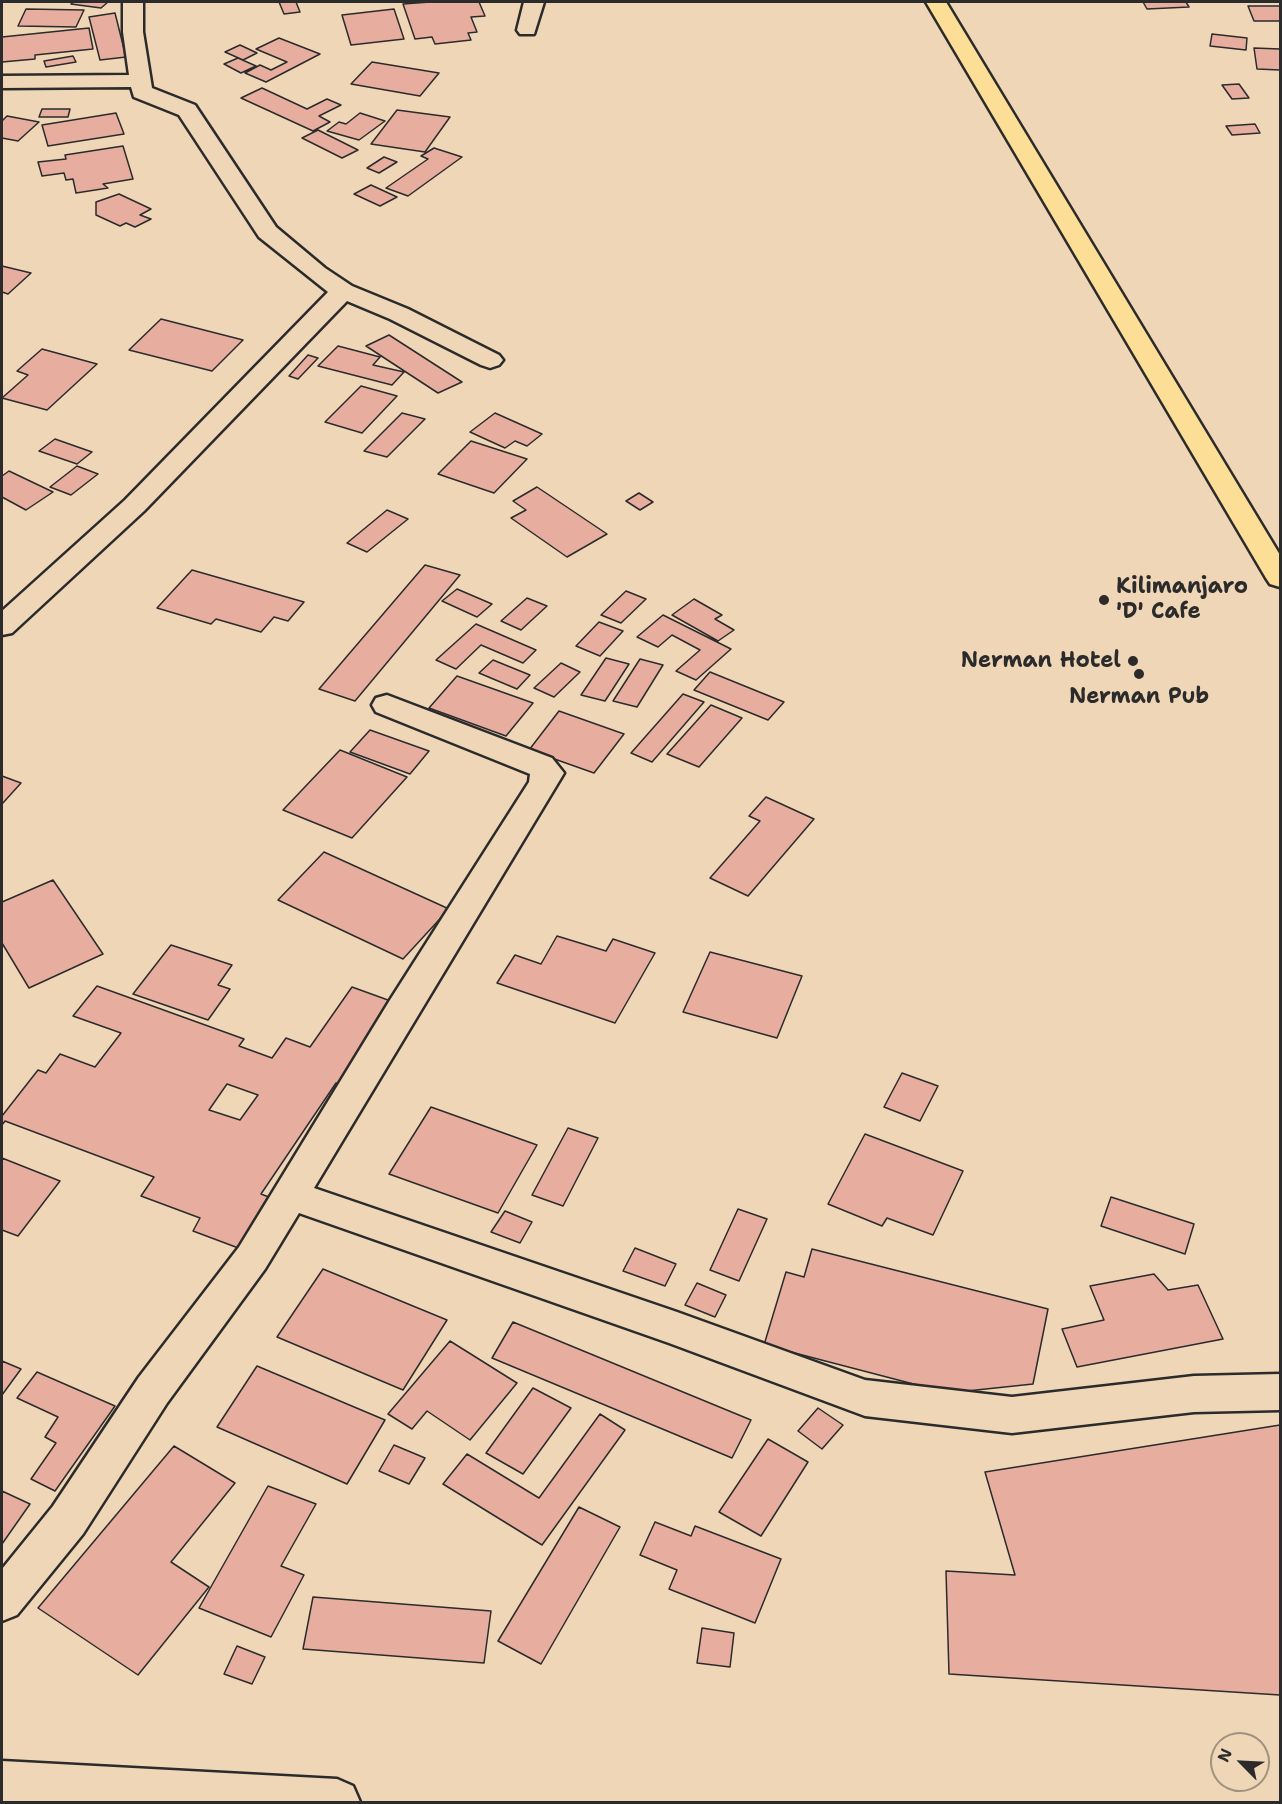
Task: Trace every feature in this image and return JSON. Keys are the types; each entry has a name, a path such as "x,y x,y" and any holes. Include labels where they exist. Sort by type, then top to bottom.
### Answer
{"highway":[{"path":"936,2 1281,578"}],"street":[{"path":"133,2 133,32 142,92 187,110 267,232 343,291 399,315 490,360"},
{"path":"527,30 534,2"},
{"path":"2,82 141,81"},
{"path":"2,626 39,595 149,488 343,291"},
{"path":"2,1601 68,1520 153,1390 252,1258 402,1009 544,783 548,773 541,766 387,705"},
{"path":"290,1195 677,1329 865,1398 1012,1415 1194,1394 1281,1392"},
{"path":"2,1784 309,1802"}],"building":[{"path":"73,2 108,2 101,8 71,4"},
{"path":"279,2 296,2 300,12 284,14"},
{"path":"479,2 485,16 471,17 477,32 468,33 471,40 435,44 432,37 415,39 403,4"},
{"path":"1143,2 1186,2 1189,7 1147,9"},
{"path":"1248,6 1280,6 1280,21 1254,21"},
{"path":"26,9 84,10 76,27 18,26"},
{"path":"394,9 404,39 351,45 342,15"},
{"path":"115,13 126,57 100,60 89,17"},
{"path":"89,28 93,49 35,55 35,59 2,62 2,37"},
{"path":"1212,34 1247,38 1246,50 1210,46"},
{"path":"279,38 320,54 266,82 245,73 260,65 271,70 287,62 256,49"},
{"path":"240,45 257,53 243,60 225,52"},
{"path":"1254,48 1280,49 1280,70 1257,69"},
{"path":"73,56 76,62 46,67 44,61"},
{"path":"238,58 256,66 241,73 224,64"},
{"path":"372,62 439,73 420,96 351,84"},
{"path":"1239,84 1249,98 1232,99 1222,85"},
{"path":"262,88 307,109 327,99 341,105 319,116 330,122 313,131 241,98"},
{"path":"42,109 70,109 68,117 39,117"},
{"path":"397,110 450,117 425,152 371,144"},
{"path":"116,113 124,134 48,146 42,125"},
{"path":"360,113 385,121 359,140 327,131 339,122 346,124"},
{"path":"7,116 39,122 18,141 2,138 2,121"},
{"path":"1255,124 1260,133 1232,135 1226,126"},
{"path":"318,130 358,150 342,158 302,138"},
{"path":"123,146 133,179 103,184 108,188 76,193 73,179 66,180 64,173 42,176 38,162 66,159 65,155"},
{"path":"434,148 462,157 408,196 386,188 428,159 421,156"},
{"path":"384,157 397,162 379,173 367,168"},
{"path":"371,185 397,197 380,206 354,194"},
{"path":"119,194 151,209 140,215 151,219 135,227 126,223 120,226 96,215 96,202"},
{"path":"2,266 31,273 8,294 2,292"},
{"path":"161,319 243,340 212,371 129,350"},
{"path":"389,335 462,382 438,393 366,346"},
{"path":"338,346 380,357 373,365 404,372 392,385 318,366"},
{"path":"42,349 97,364 47,410 2,398 28,375 17,371"},
{"path":"308,355 318,358 298,379 289,376"},
{"path":"361,386 397,396 362,433 325,422"},
{"path":"402,413 425,419 387,457 364,451"},
{"path":"495,413 542,434 527,446 515,441 505,448 470,432"},
{"path":"55,439 92,452 77,464 39,451"},
{"path":"471,441 527,459 494,493 438,474"},
{"path":"77,466 98,474 71,495 50,487"},
{"path":"9,471 53,492 26,510 2,497 2,476"},
{"path":"537,487 607,534 567,557 511,518 526,510 513,501"},
{"path":"639,493 653,502 640,510 626,501"},
{"path":"387,510 408,519 367,552 347,543"},
{"path":"425,565 460,575 355,701 319,689"},
{"path":"192,570 304,602 288,621 274,617 261,632 216,619 211,624 157,608"},
{"path":"457,589 492,604 477,617 442,601"},
{"path":"626,591 646,599 621,623 601,615"},
{"path":"527,598 547,606 521,630 501,621"},
{"path":"694,599 722,615 715,619 734,630 718,641 672,615"},
{"path":"663,615 731,649 696,680 676,671 700,650 672,635 658,647 637,637"},
{"path":"599,622 623,631 600,656 576,646"},
{"path":"476,624 536,650 523,663 481,645 456,669 436,660"},
{"path":"606,658 629,664 605,701 581,695"},
{"path":"640,659 663,665 637,707 613,701"},
{"path":"493,660 530,675 517,689 479,673"},
{"path":"561,663 580,672 554,697 534,688"},
{"path":"710,672 784,702 768,720 694,690"},
{"path":"457,676 533,703 506,736 429,708"},
{"path":"683,694 704,702 652,762 631,753"},
{"path":"711,705 742,718 699,767 667,754"},
{"path":"559,711 624,734 594,773 529,750"},
{"path":"370,730 429,751 410,774 350,752"},
{"path":"340,750 407,777 352,838 283,810"},
{"path":"2,776 21,783 2,804"},
{"path":"766,797 814,819 748,896 710,878 760,821 749,816"},
{"path":"324,852 449,909 403,959 278,900"},
{"path":"53,880 103,954 29,988 2,943 2,902"},
{"path":"557,936 606,951 613,939 655,953 615,1023 497,983 515,955 541,964"},
{"path":"171,945 232,965 218,985 230,989 208,1020 133,994"},
{"path":"710,952 802,976 777,1038 683,1012"},
{"path":"97,986 244,1039 239,1046 272,1058 286,1038 310,1047 352,987 399,1004 344,1085 336,1083 261,1194 274,1199 241,1249 193,1231 200,1218 141,1196 154,1177 5,1121 2,1125 2,1116 38,1070 46,1073 60,1054 95,1067 121,1033 73,1016","holes":["227,1084 258,1095 240,1120 209,1110"]},
{"path":"902,1073 938,1086 920,1121 884,1107"},
{"path":"431,1107 537,1145 498,1213 389,1174"},
{"path":"568,1128 598,1138 563,1206 532,1195"},
{"path":"865,1134 963,1171 933,1235 887,1218 882,1226 828,1204"},
{"path":"2,1158 60,1181 18,1236 2,1230"},
{"path":"1111,1197 1194,1224 1185,1254 1101,1226"},
{"path":"738,1209 767,1219 739,1281 710,1270"},
{"path":"505,1211 532,1222 520,1243 491,1232"},
{"path":"635,1248 676,1264 665,1286 623,1271"},
{"path":"812,1249 1048,1309 1033,1384 948,1393 764,1345 786,1272 804,1277"},
{"path":"323,1269 447,1320 403,1390 277,1337"},
{"path":"1154,1274 1168,1290 1198,1285 1223,1339 1077,1367 1062,1329 1104,1320 1090,1286"},
{"path":"697,1283 726,1295 715,1317 685,1305"},
{"path":"513,1322 751,1420 732,1458 492,1358"},
{"path":"450,1341 517,1383 470,1440 427,1411 412,1429 388,1414"},
{"path":"2,1361 21,1369 2,1395"},
{"path":"257,1366 385,1420 347,1484 217,1427"},
{"path":"37,1372 115,1406 55,1491 31,1479 56,1443 45,1437 58,1417 17,1398"},
{"path":"533,1388 571,1408 523,1474 486,1453"},
{"path":"818,1408 843,1425 822,1449 798,1431"},
{"path":"600,1414 625,1430 542,1545 443,1484 467,1454 539,1498"},
{"path":"1280,1425 1280,1695 949,1674 946,1571 1015,1575 985,1472"},
{"path":"768,1439 808,1462 761,1536 719,1512"},
{"path":"394,1445 425,1458 409,1484 379,1471"},
{"path":"174,1446 235,1483 171,1562 209,1587 138,1675 38,1608"},
{"path":"268,1486 316,1504 281,1566 304,1575 271,1637 199,1608"},
{"path":"2,1491 30,1504 2,1544"},
{"path":"579,1507 620,1527 541,1664 498,1641"},
{"path":"655,1522 691,1536 695,1526 781,1559 755,1623 669,1589 677,1570 640,1555"},
{"path":"313,1597 491,1611 484,1663 303,1649"},
{"path":"702,1628 734,1633 730,1667 697,1663"},
{"path":"237,1646 265,1657 252,1684 224,1674"}],"place":[{"name":"Kilimanjaro 'D' Cafe","path":"1104,600"},
{"name":"Nerman Hotel","path":"1133,661"},
{"name":"Nerman Pub","path":"1139,674"}]}
